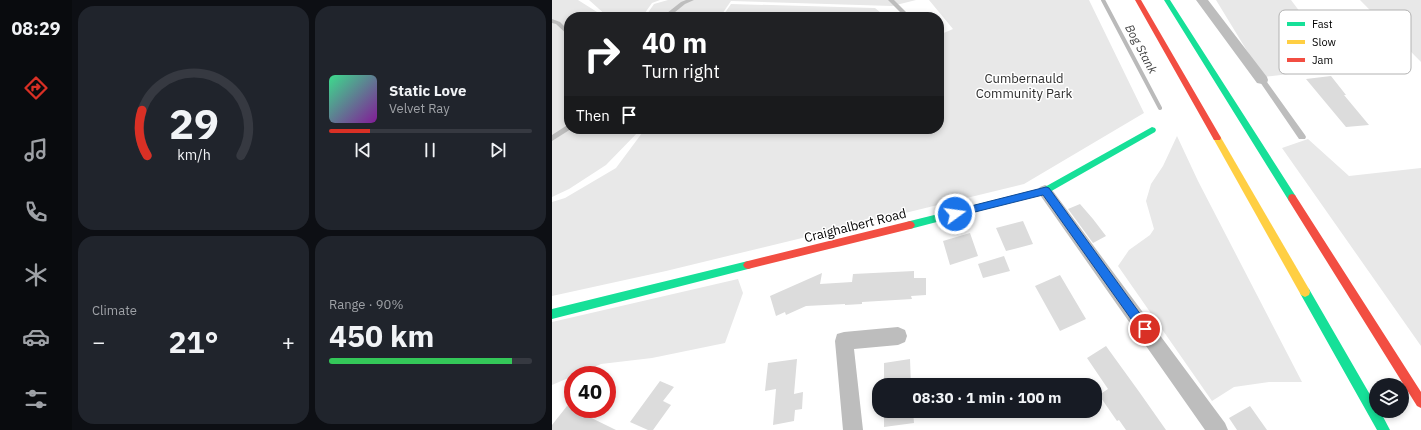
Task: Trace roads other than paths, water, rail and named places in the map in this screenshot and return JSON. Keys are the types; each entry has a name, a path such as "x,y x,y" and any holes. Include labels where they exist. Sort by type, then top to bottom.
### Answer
{"main road":[{"path":"1138,0 1384,430"},
{"path":"1167,0 1421,402"},
{"name":"Craighalbert Road","path":"552,314 1046,191 1152,130"}],"street":[{"path":"1202,0 1262,80"},
{"path":"1046,191 1218,430"},
{"path":"853,430 844,341 898,336"}],"lane":[{"path":"671,12 683,3 691,0"},
{"path":"891,0 903,12"},
{"path":"552,21 558,23 564,29"},
{"path":"1262,80 1302,137"},
{"path":"552,138 564,130"}],"waterway":[{"name":"Bog Stank","path":"1103,0 1160,108"}],"park label":[{"name":"Cumbernauld Community Park","path":"1024,86"}]}
